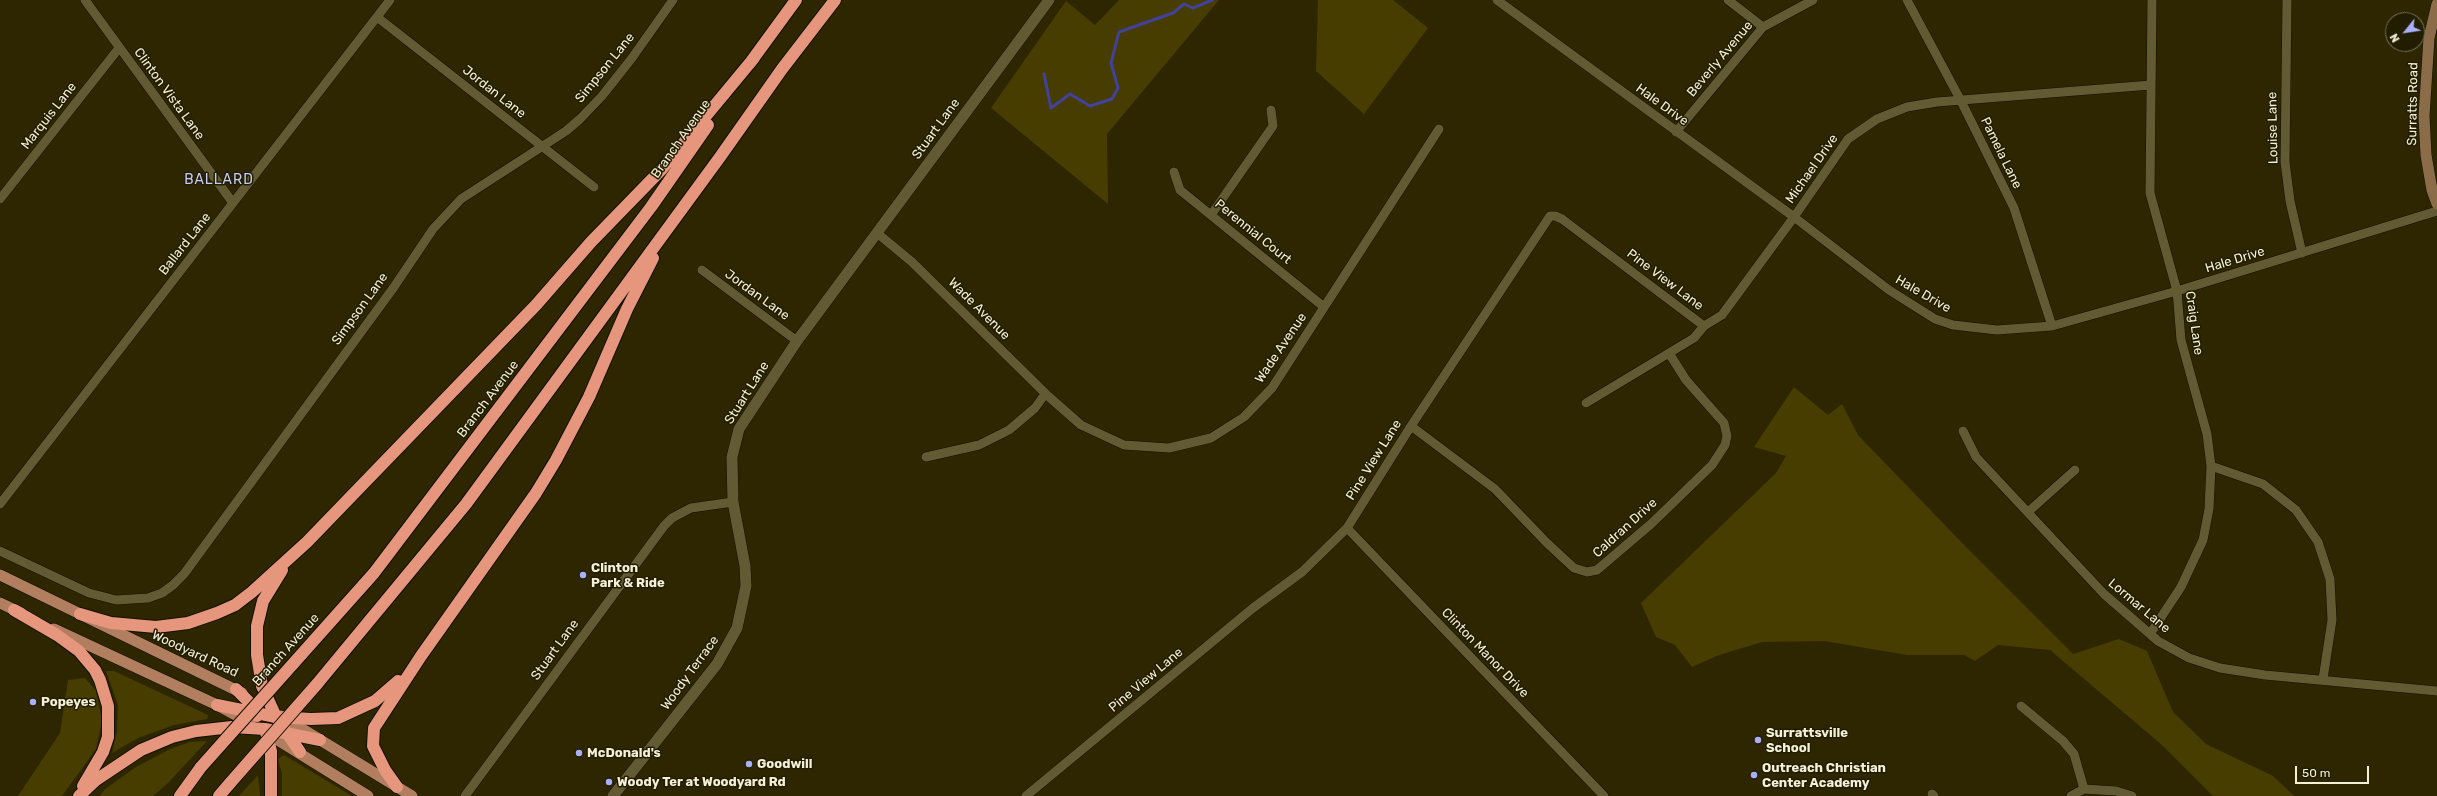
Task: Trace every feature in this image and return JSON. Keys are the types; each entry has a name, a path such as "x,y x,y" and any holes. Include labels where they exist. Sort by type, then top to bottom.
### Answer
{"highway":[{"name":"Branch Avenue","path":"180,796 201,767 374,573 651,207 796,0"},
{"path":"219,796 317,684 466,504 782,70 835,0"},
{"path":"80,614 111,623 156,628 188,623 235,605 252,592 313,536 536,305 591,242 662,169 754,58"},
{"path":"397,787 373,746 374,728 421,656 536,493 556,460 589,397 644,274 695,191"},
{"path":"291,555 263,601 257,626 257,656 262,686 286,733 300,752"},
{"path":"14,610 58,635 79,651 95,670 104,692 109,716 108,737 103,752 78,796"},
{"path":"217,705 311,719 338,718 349,714 385,694 421,656"},
{"path":"236,689 256,712 271,751 271,796"},
{"path":"78,796 118,763 141,750 172,737 213,728 263,730 320,740"}],"main road":[{"name":"Surratts Road","path":"2437,4 2429,38 2424,116 2426,155 2432,190 2437,204"},
{"name":"Woodyard Road","path":"0,575 236,689 412,796"},
{"path":"0,579 35,592"},
{"path":"0,603 217,705 300,752 368,796"}],"street":[{"name":"Clinton Vista Lane","path":"84,0 233,203"},
{"name":"Ballard Lane","path":"0,504 390,0"},
{"name":"Simpson Lane","path":"0,551 69,584 116,600 136,600 162,593 178,580 394,287 433,229 462,199 566,131 602,96 632,58 673,0"},
{"name":"Stuart Lane","path":"465,796 664,526 672,518 691,508 733,502 732,458 739,429 797,341 1048,0"},
{"name":"Hale Drive","path":"1497,0 1794,217 1889,290 1935,319 1953,325 1997,330 2052,326 2177,291 2437,211"},
{"path":"1728,0 1763,27"},
{"name":"Beverly Avenue","path":"1676,132 1763,27 1813,0"},
{"name":"Pamela Lane","path":"1907,0 1961,101 2021,225 2052,326"},
{"name":"Craig Lane","path":"2150,634 2181,587 2203,540 2208,509 2211,466 2207,434 2181,340 2177,291 2150,193 2152,0"},
{"name":"Louise Lane","path":"2287,0 2285,162 2290,201 2302,253"},
{"name":"Jordan Lane","path":"377,17 594,187"},
{"name":"Marquis Lane","path":"0,200 119,48"},
{"name":"Michael Drive","path":"1586,404 1694,338 1704,326 1722,315 1844,146 1867,125 1907,107 1937,102 2151,85"},
{"path":"1211,215 1273,126 1271,110"},
{"name":"Wade Avenue","path":"877,233 912,262 1045,394 1081,425 1124,445 1170,448 1211,438 1244,417 1272,388 1439,129"},
{"name":"Perennial Court","path":"1174,172 1180,190 1324,307"},
{"name":"Pine View Lane","path":"1026,796 1253,608 1302,572 1347,528 1411,426 1548,218 1553,215 1562,219 1704,326"},
{"name":"Jordan Lane","path":"702,270 797,341"},
{"name":"Caldran Drive","path":"1411,426 1495,489 1547,543 1574,568 1587,572 1597,570 1651,524 1712,465 1725,445 1727,436 1724,423 1686,380 1669,353"},
{"path":"926,457 979,445 1008,430 1035,408 1045,394"},
{"name":"Lormar Lane","path":"1963,431 1976,457 2104,594 2150,634 2189,658 2220,668 2265,674 2437,691"},
{"path":"2211,466 2263,484 2296,510 2318,542 2331,586 2332,620 2323,679"},
{"path":"2028,512 2075,470"},
{"name":"Woody Terrace","path":"613,796 717,664 737,628 746,586 745,566 733,502"},
{"name":"Clinton Manor Drive","path":"1347,528 1604,796"},
{"path":"2021,706 2063,741 2074,754 2084,789"},
{"path":"2071,796 2084,789 2116,791 2132,796"}],"shaded area":[{"path":"1119,0 1219,0 1107,134 1108,204 991,108 1066,1 1095,25"},
{"path":"1318,0 1393,0 1428,28 1364,114 1316,71"},
{"path":"1794,387 1828,415 1842,404 1858,435 1967,548 2073,654 2119,639 2147,651 2173,712 2206,744 2273,776 2294,796 2213,796 2162,745 2050,650 1998,645 1975,661 1964,655 1907,655 1824,641 1762,642 1719,655 1692,667 1675,645 1656,637 1641,603 1776,473 1786,456 1754,447"},
{"path":"106,671 114,671 208,715 207,719 174,725 138,738 112,753 117,732 118,705"},
{"path":"85,678 96,691 102,721 96,749 62,796 18,796 60,733 68,680"},
{"path":"207,741 168,783 153,796 100,796 105,789 136,767 170,749 190,742"},
{"path":"284,755 352,796 282,796 282,774 278,759"},
{"path":"258,775 260,796 239,796"}],"waterway":[{"path":"1044,74 1051,108 1070,94 1090,106 1112,99 1118,88 1111,63 1119,32 1173,13 1184,4 1193,8 1212,0"}],"place":[{"name":"Clinton Park & Ride","path":"583,575"},
{"name":"Popeyes","path":"33,702"},
{"name":"Surrattsville School","path":"1758,740"},
{"name":"McDonald's","path":"579,753"},
{"name":"Goodwill","path":"749,764"},
{"name":"Outreach Christian Center Academy","path":"1754,775"},
{"name":"Woody Ter at Woodyard Rd","path":"609,782"}],"district":[{"name":"BALLARD","path":"219,180"}]}
